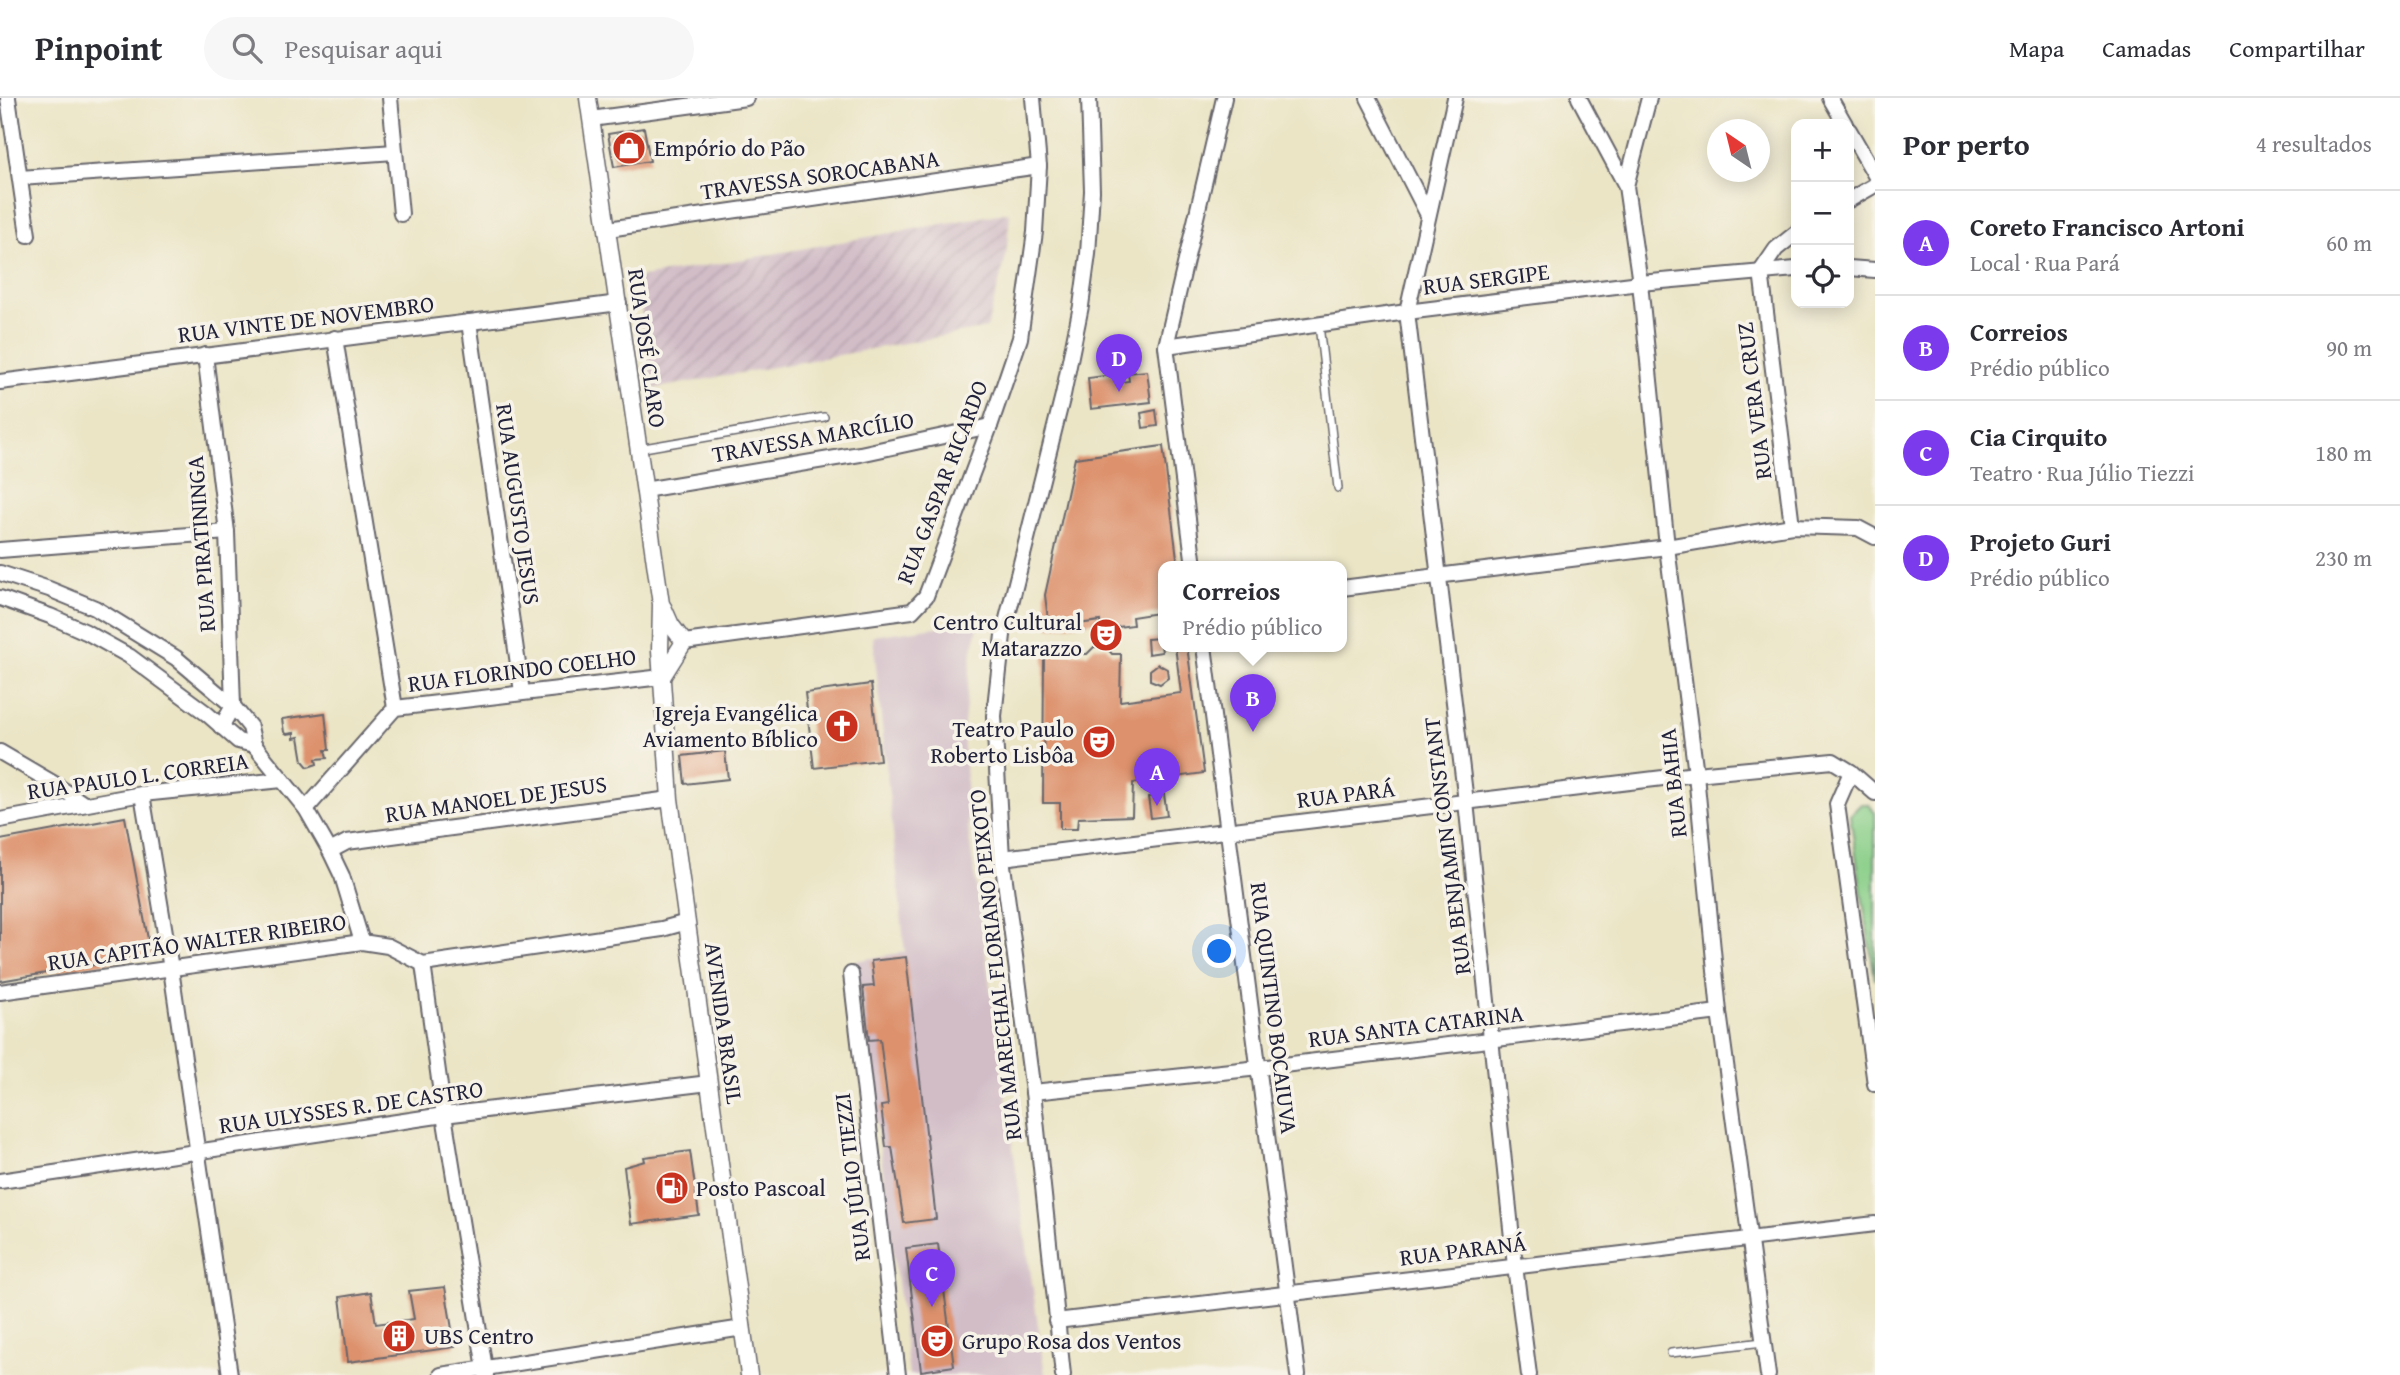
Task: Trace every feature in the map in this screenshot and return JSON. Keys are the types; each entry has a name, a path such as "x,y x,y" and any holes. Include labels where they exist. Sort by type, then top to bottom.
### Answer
{"street":[{"path":"8,98 5,121 20,178 28,235"},
{"path":"390,98 401,214"},
{"name":"RUA JOSÉ CLARO","path":"588,98 661,604 662,677"},
{"path":"592,119 746,98"},
{"name":"RUA GASPAR RICARDO","path":"684,642 912,611 926,596 1020,338 1035,232 1039,166 1033,98"},
{"name":"RUA MARECHAL FLORIANO PEIXOTO","path":"1063,1375 1033,1092 1002,858 995,716 1003,635 1063,395 1081,306 1092,201 1089,98"},
{"path":"1368,98 1428,215"},
{"name":"RUA BENJAMIN CONSTANT","path":"1455,98 1407,312 1466,802 1529,1375"},
{"path":"1578,98 1626,186"},
{"path":"1626,186 1649,98"},
{"path":"1834,101 1843,119"},
{"path":"1193,561 1166,346 1221,102"},
{"path":"1854,139 1875,175"},
{"path":"20,178 395,152"},
{"name":"TRAVESSA SOROCABANA","path":"608,229 1039,166"},
{"path":"1854,198 1875,185"},
{"name":"RUA BAHIA","path":"1626,186 1640,284 1667,547 1696,774 1719,1012 1768,1375"},
{"path":"1761,271 1776,249 1791,237"},
{"path":"1854,268 1875,270"},
{"name":"RUA SERGIPE","path":"1166,346 1407,312 1791,269"},
{"name":"RUA VERA CRUZ","path":"1761,271 1792,526"},
{"name":"RUA VINTE DE NOVEMBRO","path":"0,382 618,303"},
{"name":"RUA AUGUSTO JESUS","path":"469,322 522,692"},
{"path":"335,338 395,708"},
{"name":"RUA PIRATININGA","path":"205,355 227,532 233,706"},
{"name":"TRAVESSA MARCÍLIO","path":"644,490 860,454 990,426"},
{"path":"1347,587 1667,547 1792,526 1858,528 1875,537"},
{"path":"0,550 227,532"},
{"path":"0,573 50,589 104,613 176,658 233,706 250,727 254,745 306,809 330,851 342,876 362,942"},
{"path":"0,598 86,632 128,656 161,678 237,741 254,745"},
{"name":"RUA JOSÉ CLARO","path":"661,604 671,625 684,642"},
{"path":"662,677 684,642"},
{"name":"RUA QUINTINO BOCAIUVA","path":"1205,652 1298,1375"},
{"name":"RUA FLORINDO COELHO","path":"306,809 395,708 662,677"},
{"name":"AVENIDA BRASIL","path":"662,677 670,799 749,1375"},
{"path":"221,727 233,706"},
{"path":"0,752 84,804"},
{"name":"RUA PARÁ","path":"1002,858 1696,774 1833,761 1851,772"},
{"path":"1875,793 1851,772 1837,804 1875,1084"},
{"name":"RUA PAULO L. CORREIA","path":"0,820 142,794 282,780"},
{"path":"52,810 55,798 53,783"},
{"path":"142,794 171,969 230,1375"},
{"name":"RUA MANOEL DE JESUS","path":"330,851 347,842 670,799"},
{"path":"486,1372 444,1115 423,964 662,929 687,922"},
{"name":"RUA CAPITÃO WALTER RIBEIRO","path":"0,992 362,942 388,946 423,964"},
{"name":"RUA JÚLIO TIEZZI","path":"851,974 898,1375"},
{"name":"RUA SANTA CATARINA","path":"1033,1092 1259,1068 1719,1012"},
{"name":"RUA ULYSSES R. DE CASTRO","path":"0,1181 444,1115 709,1083"},
{"name":"RUA PARANÁ","path":"1056,1321 1875,1224"},
{"path":"441,1375 486,1372 743,1328"}],"lane":[{"path":"1319,324 1339,488"},
{"path":"638,449 824,417"},
{"path":"1671,1353 1764,1342"}],"shaded area":[{"path":"1010,212 1006,256 987,328 652,389 637,278"},
{"path":"980,621 972,650 963,731 969,836 1045,1375 909,1375 856,961 905,952 873,636"}],"green space":[{"path":"1861,804 1868,804 1875,812 1875,980 1850,815"}],"building":[{"name":"Empório do Pão","path":"644,128 650,161 614,167 608,134"},
{"path":"1147,371 1151,402 1091,409 1088,378 1120,374 1121,382 1129,381 1128,373"},
{"path":"1156,410 1158,426 1143,428 1141,413"},
{"path":"1163,446 1177,561 1158,561 1158,613 1132,617 1133,625 1101,629 1100,621 1049,628 1045,595 1075,458"},
{"path":"1158,638 1158,652 1162,652 1148,654 1147,639"},
{"path":"1094,647 1106,647 1112,654 1121,654 1120,701 1181,693 1176,652 1188,652 1204,773 1133,783 1132,816 1078,818 1077,829 1060,829 1060,803 1043,803 1044,653 1087,654"},
{"path":"1158,664 1167,669 1168,678 1160,684 1150,680 1150,670"},
{"name":"Igreja Evangélica Aviamento Bíblico","path":"871,684 880,760 814,768 805,693"},
{"path":"325,713 329,750 325,750 327,758 316,759 317,764 308,767 303,761 299,737 294,738 294,733 284,732 282,719"},
{"path":"725,751 728,779 685,784 682,756"},
{"path":"1164,794 1167,816 1151,818 1148,797"},
{"path":"125,817 151,955 0,981 0,840"},
{"path":"906,957 936,1219 904,1223 892,1147 886,1147 881,1106 888,1105 880,1039 869,1040 863,987 874,986 871,961"},
{"name":"Posto Pascoal","path":"690,1151 699,1215 631,1224 624,1167 645,1161 644,1157"},
{"path":"938,1244 954,1366 921,1371 906,1248"},
{"name":"UBS Centro","path":"445,1287 455,1347 348,1362 340,1297 371,1292 376,1324 414,1319 409,1291"}],"place":[{"name":"Empório do Pão","path":"629,148"},
{"name":"Projeto Guri","path":"1119,392"},
{"name":"Centro Cultural Matarazzo","path":"1106,635"},
{"name":"Igreja Evangélica Aviamento Bíblico","path":"842,726"},
{"name":"Correios","path":"1253,732"},
{"name":"Teatro Paulo Roberto Lisbôa","path":"1099,742"},
{"name":"Coreto Francisco Artoni","path":"1157,806"},
{"name":"Posto Pascoal","path":"672,1188"},
{"name":"Cia Cirquito","path":"932,1307"},
{"name":"UBS Centro","path":"399,1336"},
{"name":"Grupo Rosa dos Ventos","path":"937,1341"}]}
